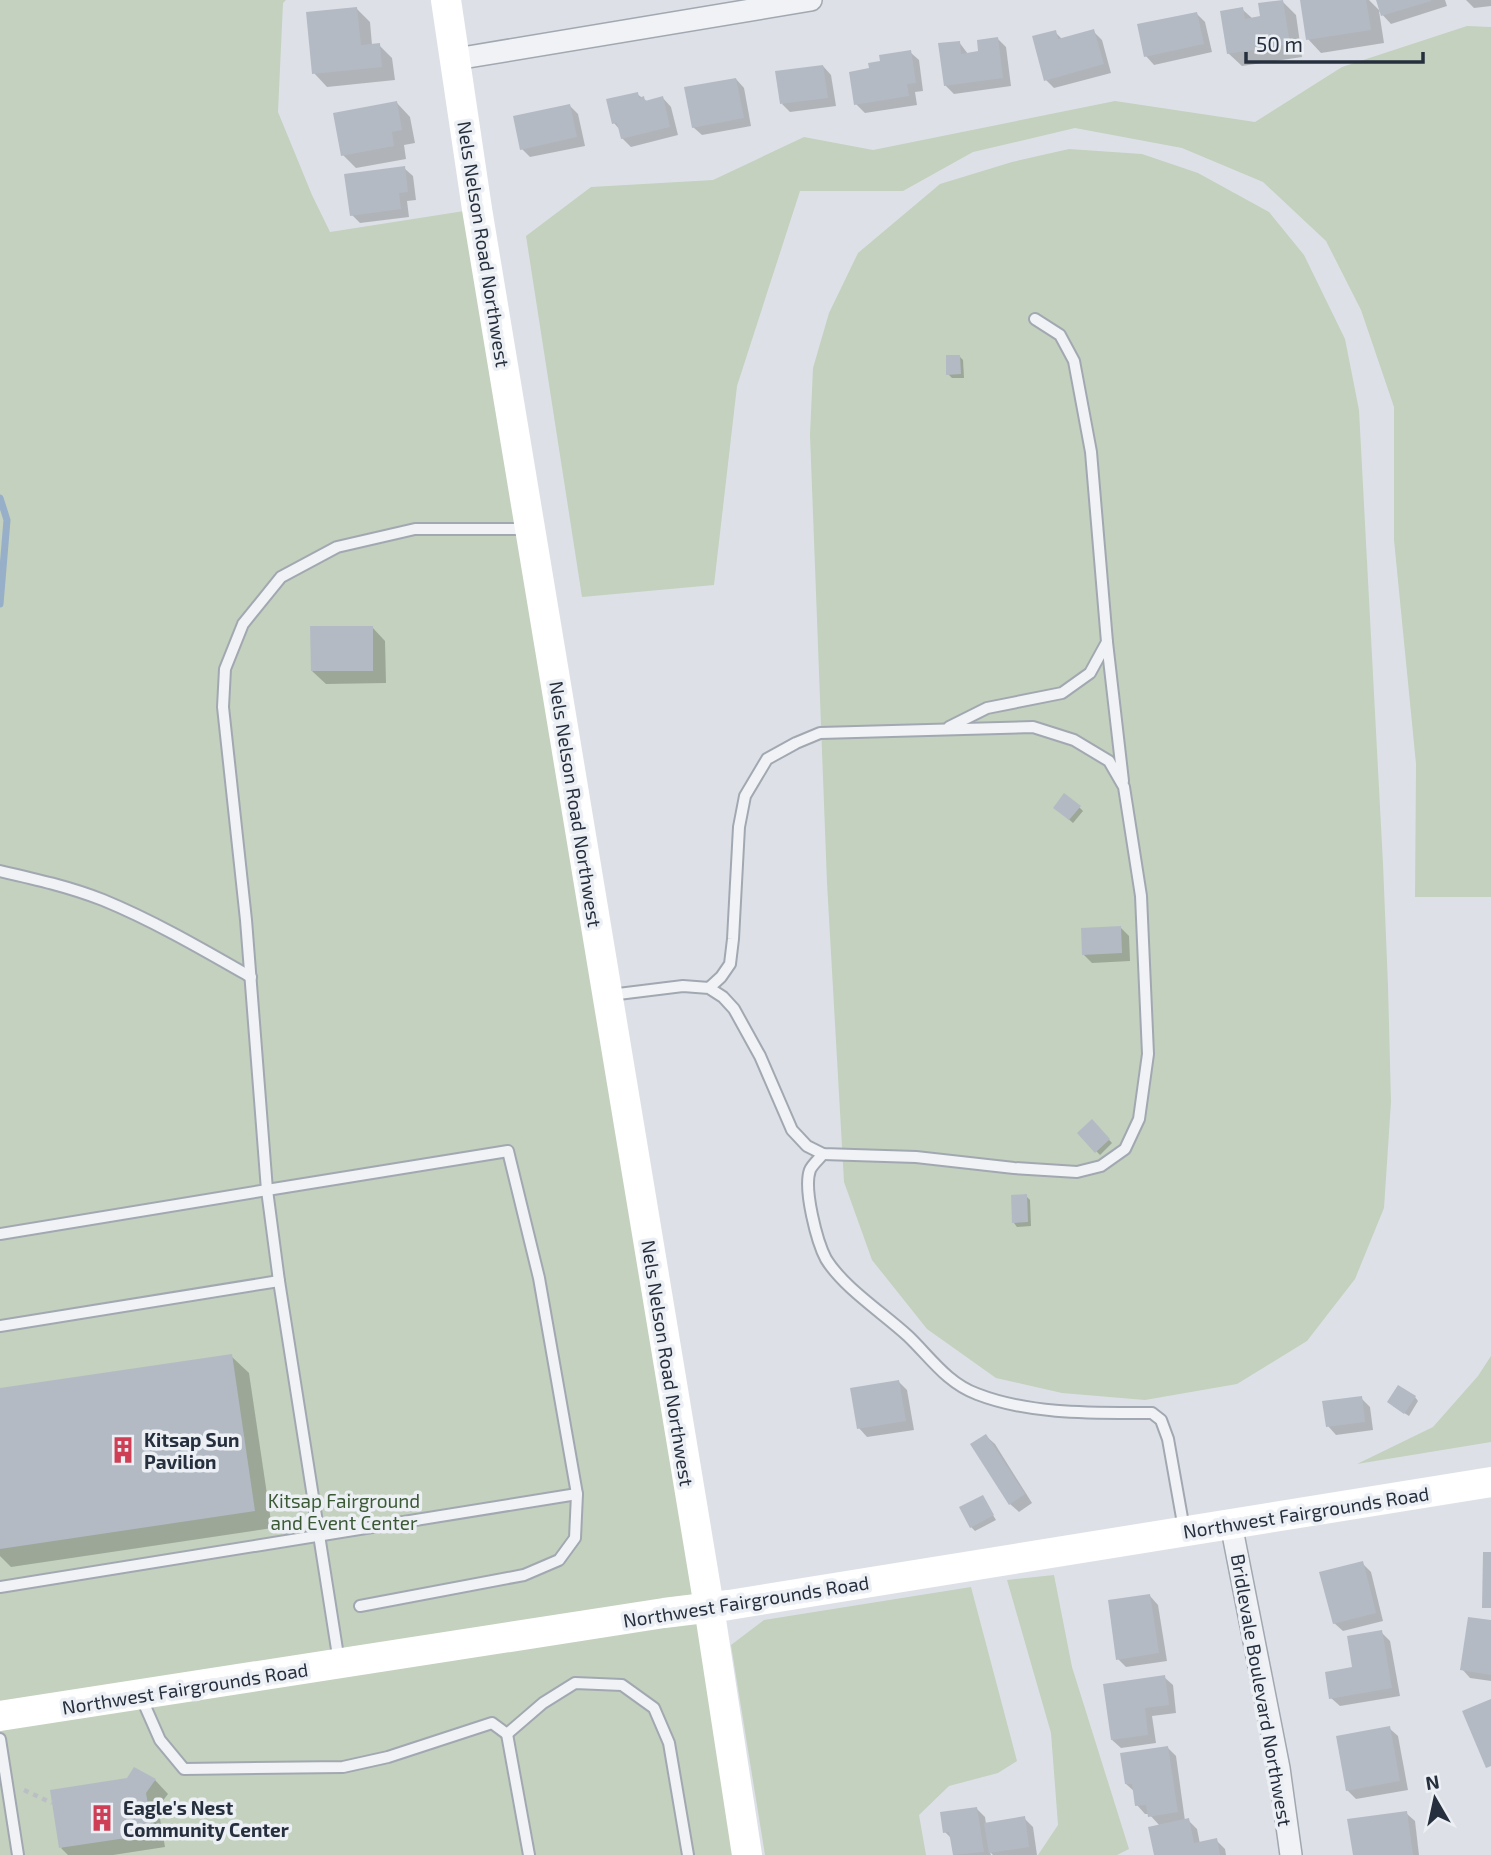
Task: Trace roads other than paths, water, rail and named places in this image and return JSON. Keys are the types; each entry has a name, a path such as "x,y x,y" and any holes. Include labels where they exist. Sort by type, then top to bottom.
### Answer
{"street":[{"name":"Nels Nelson Road Northwest","path":"446,0 477,209 709,1607 747,1855"},
{"path":"456,59 811,0"},
{"name":"Northwest Fairgrounds Road","path":"0,1716 709,1607 1491,1482"},
{"name":"Bridlevale Boulevard Northwest","path":"1231,1524 1279,1768 1291,1855"}],"lane":[{"path":"607,996 683,986 709,988 723,997 734,1009 760,1056 792,1130 807,1146 823,1154 916,1157 1077,1172 1101,1166 1125,1149 1139,1119 1147,1054 1141,896 1124,787 1107,642 1091,452 1074,361 1060,335 1035,319"},
{"path":"340,1664 267,1190 251,977 223,707 225,668 243,624 281,577 337,547 415,529 530,529"},
{"path":"947,729 987,708 1062,693 1090,673 1107,642"},
{"path":"709,988 730,964 739,827 745,796 767,759 796,743 820,733 1032,727 1074,740 1109,761 1124,787"},
{"path":"0,871 41,880 102,900 169,931 251,977"},
{"path":"0,1234 508,1151 539,1278 577,1494 575,1538 559,1560 524,1575 360,1606"},
{"path":"823,1154 810,1170 808,1194 811,1216 826,1259 850,1286 908,1336 949,1380 975,1394 1040,1409 1152,1413 1161,1420 1168,1439 1184,1532"},
{"path":"0,1326 279,1281"},
{"path":"0,1587 577,1494"},
{"path":"508,1734 543,1703 575,1683 622,1685 654,1708 669,1743 688,1855"},
{"path":"140,1695 160,1740 184,1769 343,1767 387,1757 492,1723 508,1734 529,1855"},
{"path":"0,1739 18,1855"}],"waterway":[{"path":"0,498 7,520 0,604"}],"place":[{"name":"Kitsap Sun Pavilion","path":"123,1450"},
{"name":"Eagle's Nest Community Center","path":"102,1818"}],"park label":[{"name":"Kitsap Fairground and Event Center","path":"344,1511"}]}
